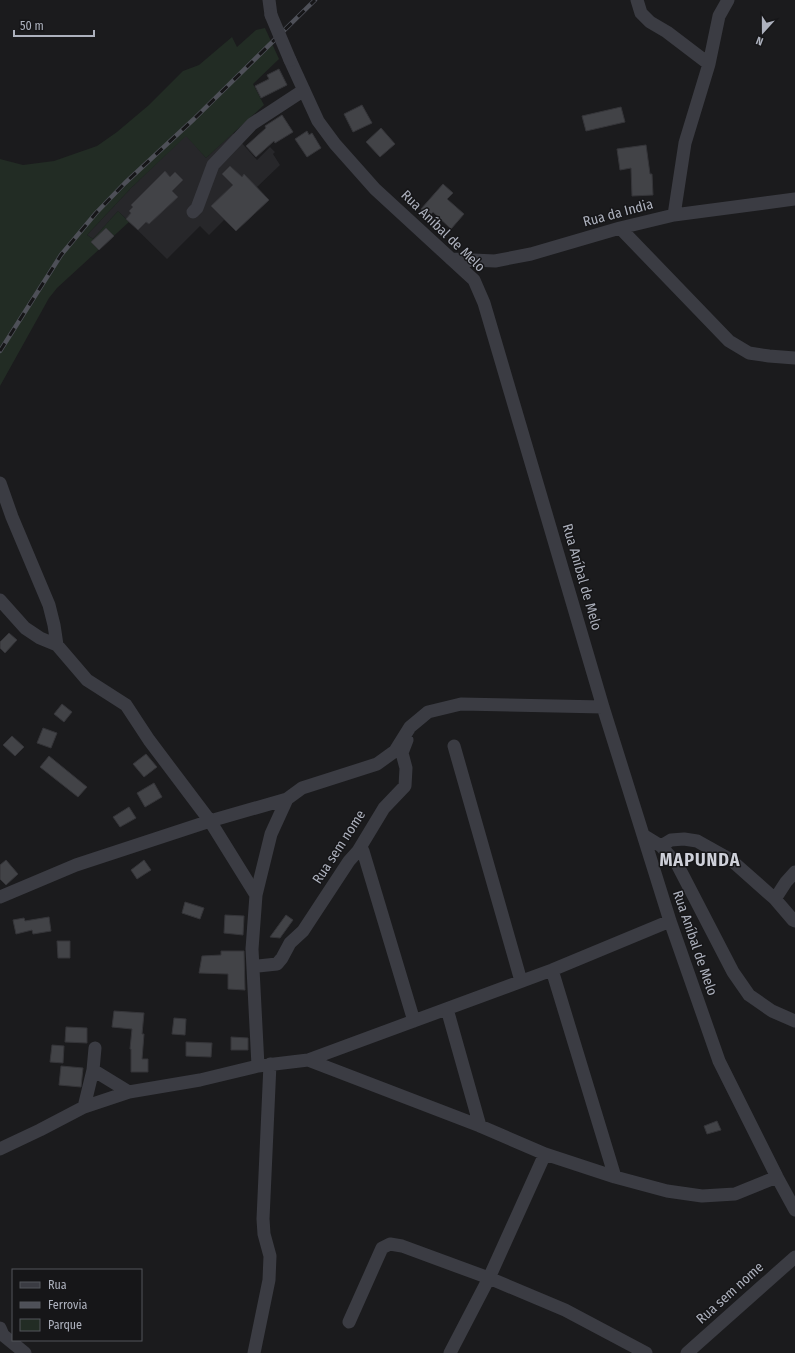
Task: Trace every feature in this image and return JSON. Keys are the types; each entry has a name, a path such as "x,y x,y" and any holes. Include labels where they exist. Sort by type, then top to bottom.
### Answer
{"street":[{"name":"Rua Aníbal de Melo","path":"269,0 271,15 318,121 335,144 375,189 474,280 484,303 603,707 670,921 719,1061 795,1210"},
{"path":"637,0 641,13 650,22 667,32 709,64"},
{"path":"674,215 685,143 709,64 719,16 728,0"},
{"path":"193,212 197,208 213,165 259,118 304,90"},
{"name":"Rua da India","path":"451,259 495,261 531,254 620,228 674,215 795,198"},
{"path":"620,228 729,341 749,353 795,358"},
{"path":"0,483 12,517 49,605 57,645"},
{"path":"0,600 25,628 40,638 57,645 87,680 126,705 149,740 210,821 256,895"},
{"path":"0,897 76,865 210,821 287,799 302,788 377,764 395,751 410,728 428,712 461,704 603,707"},
{"name":"Rua sem nome","path":"258,966 277,964 282,958 290,943 303,931 349,861 358,851 384,808 405,786 406,768 402,753 413,725"},
{"path":"454,746 521,981"},
{"path":"254,1353 269,1272 270,1256 264,1234 263,1219 264,1065 252,949 256,895 271,834 287,799"},
{"path":"643,835 662,846 677,864 733,972 745,989 772,1011 795,1021"},
{"path":"662,846 671,840 684,839 697,841 730,860 775,899 795,921"},
{"path":"362,851 414,1021"},
{"path":"775,899 786,882 795,872"},
{"path":"0,1149 84,1107 128,1092 200,1080 264,1065 308,1060 552,970 670,921"},
{"path":"552,970 615,1177"},
{"path":"447,1009 480,1126"},
{"path":"84,1107 93,1070 95,1048"},
{"path":"308,1060 480,1126 545,1154 615,1177 667,1191 702,1196 735,1194 777,1177"},
{"path":"93,1070 128,1092"},
{"path":"450,1353 489,1278 545,1154"},
{"path":"350,1322 382,1248 390,1244 402,1246 489,1278 565,1310 646,1353"},
{"name":"Rua sem nome","path":"687,1353 795,1256"},
{"path":"0,1328 3,1335 25,1353"}],"shaded area":[{"path":"233,133 257,160 270,147 275,152 273,154 280,165 257,187 269,200 236,231 224,220 209,235 200,226 167,259 118,211 93,239 87,235 131,188 186,135 206,158"}],"green space":[{"path":"265,28 279,59 253,84 264,105 206,158 186,136 131,188 87,235 93,239 118,211 129,222 57,288 49,298 0,386 0,159 23,165 54,161 97,146 117,132 149,105 183,71 199,65 232,37 237,47 256,30"}],"building":[{"path":"279,69 287,85 261,98 255,86 269,79 267,75"},
{"path":"362,105 372,123 353,132 344,114"},
{"path":"621,107 625,122 586,131 582,116"},
{"path":"282,115 293,132 275,143 274,141 256,157 246,146 266,128 265,126"},
{"path":"381,128 395,144 380,157 366,142"},
{"path":"307,131 309,135 312,133 321,148 307,157 295,139"},
{"path":"646,145 650,174 652,174 653,195 632,196 631,168 620,170 617,149"},
{"path":"230,166 242,177 244,174 269,200 236,231 211,206 233,185 222,174"},
{"path":"165,171 170,177 175,172 183,180 172,191 178,197 149,224 146,222 138,230 126,219 131,213 129,211 133,207 131,205"},
{"path":"443,184 453,193 447,199 464,214 451,229 433,212 429,216 421,209"},
{"path":"106,228 114,236 99,250 91,242"},
{"path":"9,633 17,640 5,653 0,648 0,642"},
{"path":"62,704 72,712 64,722 54,714"},
{"path":"43,728 57,733 51,748 37,743"},
{"path":"12,736 24,747 15,756 3,745"},
{"path":"146,754 157,767 144,777 133,764"},
{"path":"49,756 87,787 78,797 40,767"},
{"path":"154,783 162,797 145,807 137,793"},
{"path":"129,807 136,818 120,827 113,817"},
{"path":"6,860 18,874 6,885 0,879 0,865"},
{"path":"144,860 151,870 137,879 131,870"},
{"path":"185,902 204,908 200,919 182,913"},
{"path":"225,915 244,916 243,935 224,933"},
{"path":"286,915 293,920 280,938 270,937"},
{"path":"49,917 51,931 33,934 32,930 16,934 13,920 24,918 25,921"},
{"path":"57,941 70,941 70,958 58,958"},
{"path":"221,951 244,951 245,990 228,989 228,974 199,973 202,956 221,955"},
{"path":"114,1011 144,1013 142,1059 148,1059 148,1072 131,1072 130,1049 132,1029 112,1027"},
{"path":"174,1018 186,1019 185,1035 172,1034"},
{"path":"66,1027 87,1028 87,1043 65,1042"},
{"path":"231,1037 248,1038 248,1050 231,1050"},
{"path":"186,1042 212,1043 211,1057 186,1056"},
{"path":"52,1045 64,1046 63,1063 50,1062"},
{"path":"61,1066 83,1068 81,1087 59,1085"},
{"path":"717,1121 721,1130 707,1134 704,1126"}],"railway":[{"path":"0,351 61,255 96,213 125,183 194,119 315,0"}],"district":[{"name":"MAPUNDA","path":"700,860"}]}
